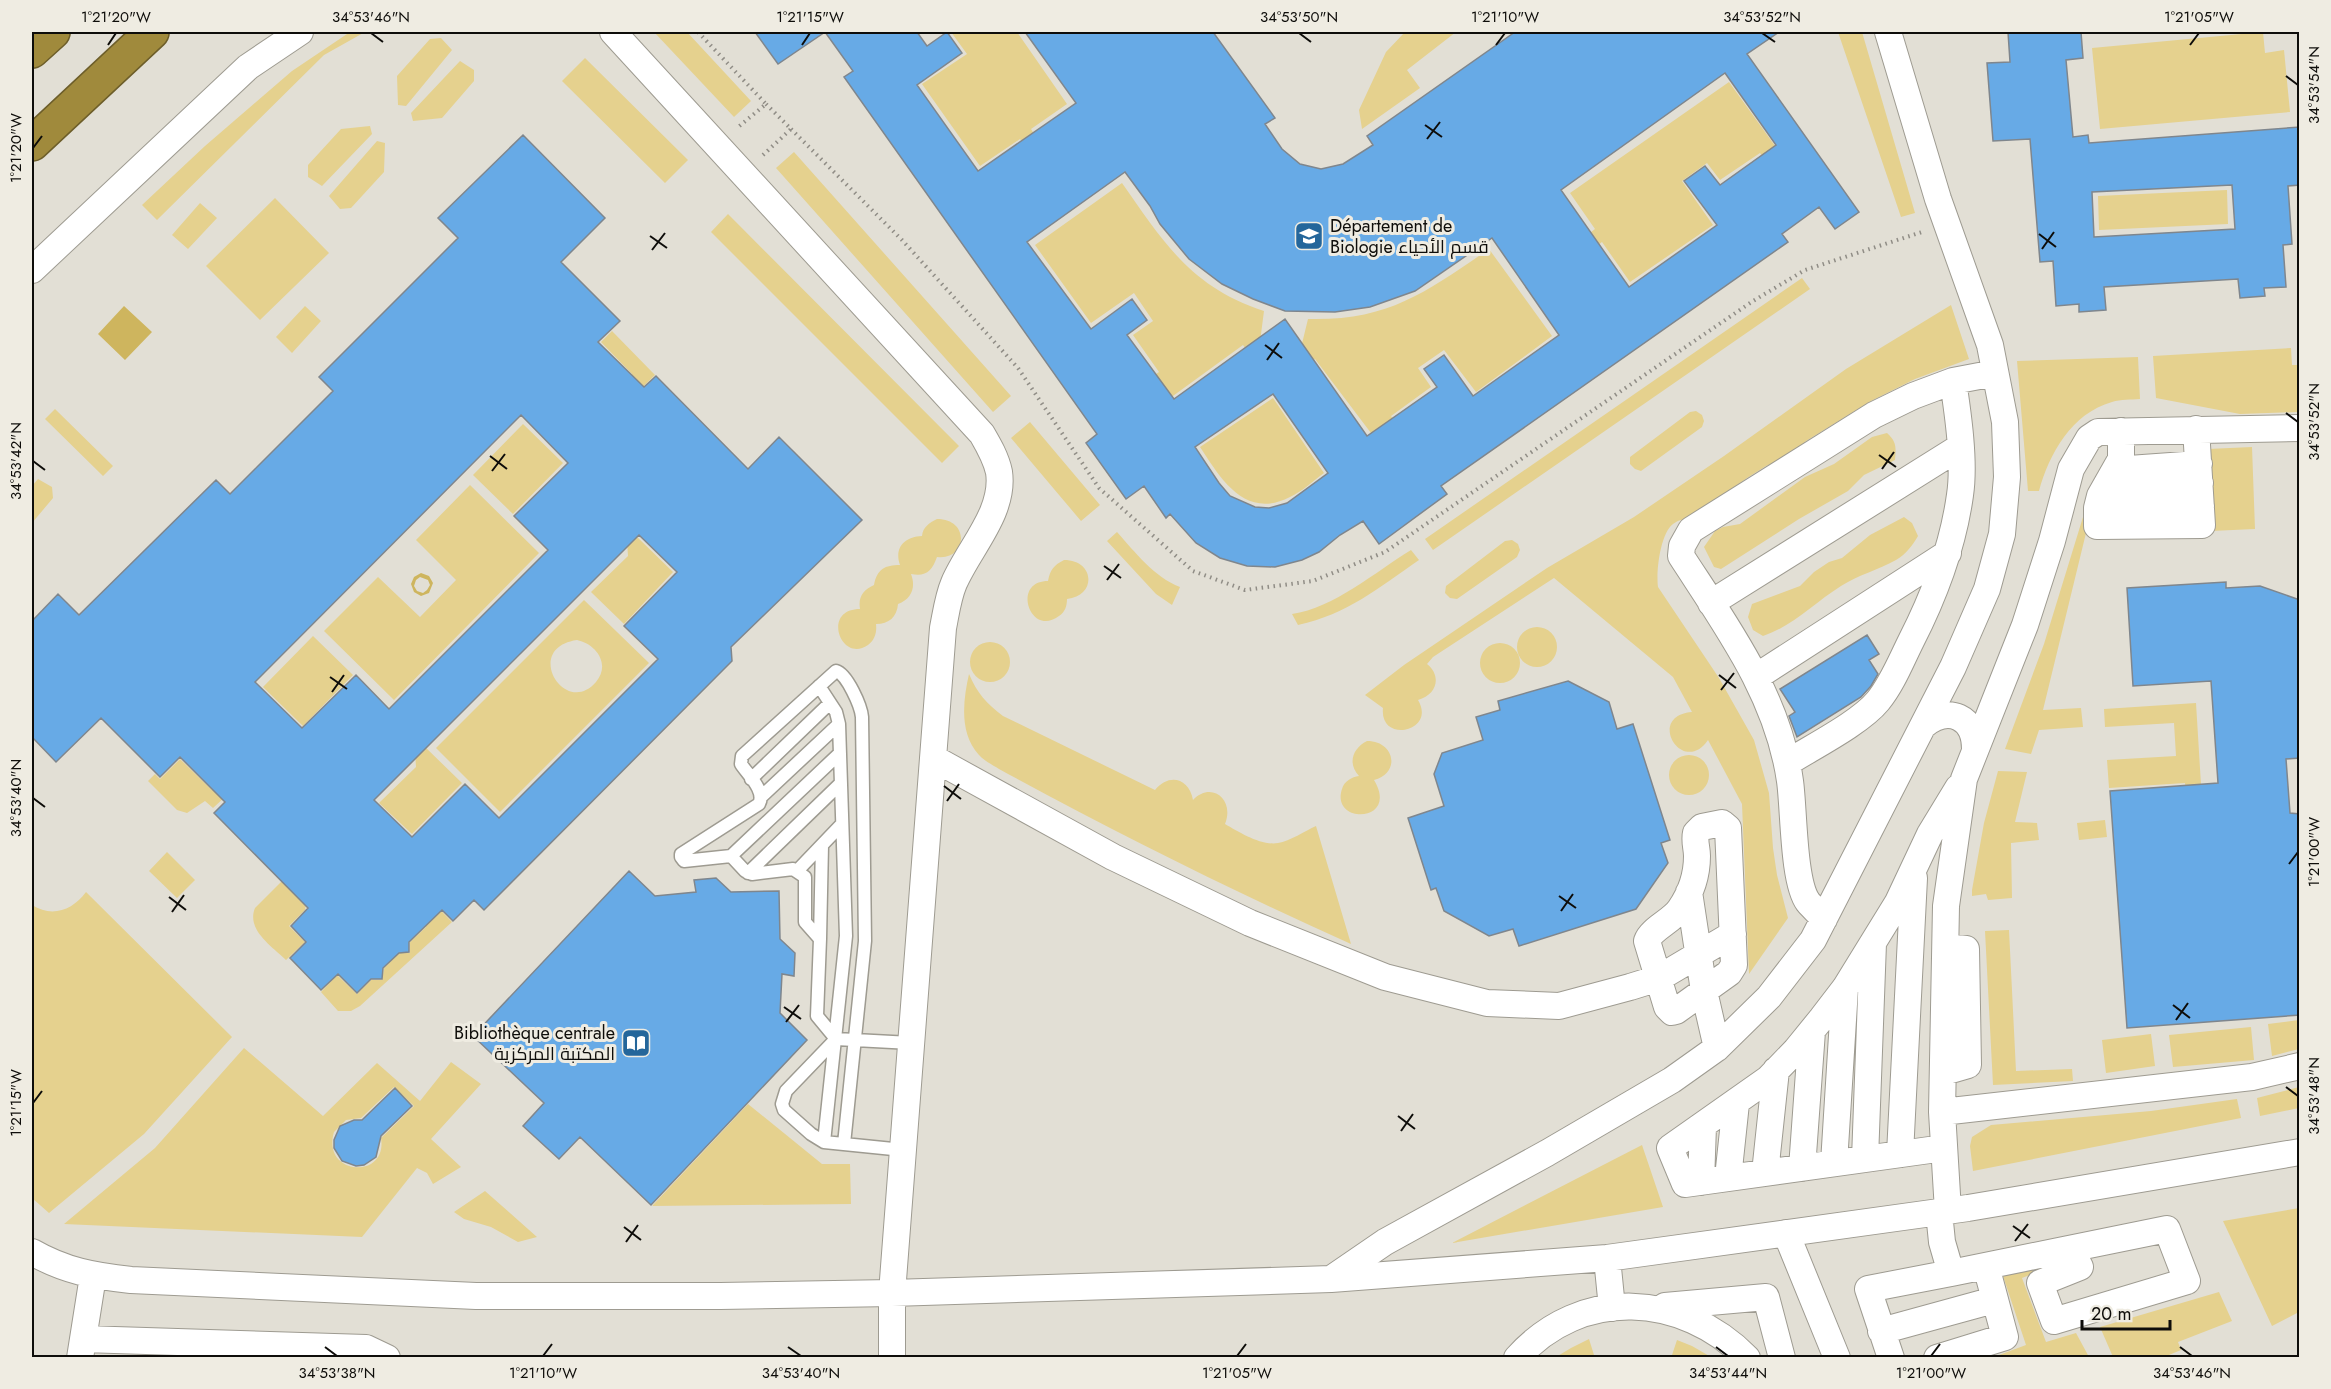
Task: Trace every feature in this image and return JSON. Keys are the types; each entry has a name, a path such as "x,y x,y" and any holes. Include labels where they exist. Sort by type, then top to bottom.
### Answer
{"highway":[{"path":"32,144 152,32"},
{"path":"32,156 88,91"}],"street":[{"path":"32,270 248,67 300,32"},
{"path":"614,32 982,434 995,457 999,473 999,489 995,502 987,524 955,582 947,604 943,628 892,1293 892,1358"},
{"path":"1331,1279 1385,1242 1547,1153 1672,1080 1717,1048 1769,997 1813,940 1924,725 1987,589 2002,534 2007,477 2005,422 1990,345 1947,225 1888,32"},
{"path":"1824,919 1807,901 1800,877 1787,763 1771,707 1756,677 1682,556 1682,546 1691,530 1874,415 1913,396 1953,381 1995,373"},
{"path":"1787,763 1864,714 1878,702 1916,632 1948,553 1961,493 1960,424 1953,381"},
{"path":"1944,1148 1701,1182 1703,1126 1736,1103 1776,1070 1812,1031 1845,988 1873,939 1898,902 1930,834 1964,779 2025,625 2052,541 2071,469 2089,438 2098,432 2300,428"},
{"path":"2196,429 2200,484"},
{"path":"2106,489 2121,459 2121,431"},
{"path":"1712,603 1960,447"},
{"path":"2106,489 2200,484"},
{"path":"2106,489 2200,484"},
{"path":"1756,677 1948,553"},
{"path":"1945,682 1947,706 1954,715 1964,720 1971,728 1976,738 1976,749"},
{"path":"1924,725 1932,718 1943,715 1973,721 1989,715"},
{"path":"933,758 1113,856 1250,923 1385,977 1487,1003 1559,1006 1659,978 1733,934"},
{"path":"1952,1274 1942,1242 1944,1072 1968,1065 1966,949 1947,947 1946,906 1964,779"},
{"path":"1726,824 1734,965 1704,991 1672,1012 1667,1006 1647,941 1649,936 1667,923 1679,910 1689,892 1695,877 1696,833 1702,827 1726,824"},
{"path":"1900,1154 1915,865"},
{"path":"1689,892 1704,991 1717,1048"},
{"path":"1865,1159 1873,939"},
{"path":"1834,1163 1845,988"},
{"path":"1802,1168 1812,1031"},
{"path":"1942,1112 2252,1077 2300,1066"},
{"path":"1765,1173 1776,1070"},
{"path":"1728,1178 1736,1103"},
{"path":"32,1252 55,1265 93,1276 132,1280 476,1296 892,1293 1331,1279 1607,1257 1943,1211 2300,1152"},
{"path":"1891,1358 1868,1289 1952,1274 1986,1266 2167,1229 2187,1281 2054,1321 2040,1283 2080,1267 2071,1249"},
{"path":"1786,1233 1837,1358"},
{"path":"1607,1257 1612,1308"},
{"path":"1937,1358 2005,1337 1986,1266"},
{"path":"93,1276 81,1348 343,1353 366,1348 387,1358"},
{"path":"1517,1358 1533,1342 1564,1322 1588,1313 1612,1308 1766,1297 1782,1358"},
{"path":"1881,1331 1994,1300"},
{"path":"1650,1307 1680,1314 1709,1326 1730,1340 1748,1358"}],"lane":[{"path":"762,796 741,764 742,756 833,673 841,672 861,710 865,941 844,1144"},
{"path":"819,686 836,712 838,724 846,936 824,1142"},
{"path":"751,779 830,703"},
{"path":"838,724 762,796 759,804 681,854 681,857 684,861 731,856 840,753"},
{"path":"748,873 841,783"},
{"path":"797,871 842,824"},
{"path":"822,845 817,1016 836,1039 911,1043"},
{"path":"731,856 748,873"},
{"path":"748,873 793,869 805,877 806,924 820,939"},
{"path":"836,1039 786,1091 782,1104 784,1110 811,1134 824,1142 903,1150"}],"path":[{"path":"698,32 766,104 902,240 1018,368 1099,488 1193,571 1245,590 1313,581 1385,552 1753,301 1805,270 1947,225"},
{"path":"717,146 766,104"},
{"path":"742,174 791,129"}],"shaded area":[{"path":"350,32 365,32 324,55 157,220 142,205 205,146 292,71"},
{"path":"654,32 687,32 751,101 734,117"},
{"path":"951,32 1017,32 1067,104 1031,129 1037,139 1026,147 1020,139 980,166 922,84 967,54"},
{"path":"1405,32 1456,32 1407,70 1420,88 1362,129 1359,110 1386,52"},
{"path":"1838,32 1862,32 1915,213 1901,217"},
{"path":"2263,32 2265,53 2284,50 2290,112 2100,129 2092,48"},
{"path":"441,38 452,50 406,106 398,105 397,76 430,39"},
{"path":"585,58 688,160 665,183 562,81"},
{"path":"460,61 474,70 474,81 442,118 413,121 411,113"},
{"path":"1729,82 1791,168 1778,176 1760,153 1720,180 1707,163 1682,181 1713,225 1630,282 1602,242 1594,248 1586,236 1595,229 1570,193"},
{"path":"370,126 372,134 322,186 308,177 308,165 341,129"},
{"path":"377,141 385,143 384,172 351,208 340,209 329,196"},
{"path":"794,152 1011,396 993,412 776,168"},
{"path":"1122,183 1166,244 1198,276 1239,301 1264,311 1258,357 1254,360 1243,345 1166,401 1150,378 1159,372 1133,335 1153,321 1134,293 1091,323 1035,245"},
{"path":"2227,190 2228,224 2099,230 2098,196"},
{"path":"275,198 329,253 260,320 206,266"},
{"path":"200,203 217,218 188,249 172,235"},
{"path":"728,214 959,446 942,463 711,232"},
{"path":"1489,249 1552,336 1476,392 1444,350 1418,368 1431,387 1391,416 1411,445 1374,437 1315,359 1300,369 1297,364 1308,319 1362,315 1405,301 1446,278"},
{"path":"1802,278 1810,289 1433,550 1425,539"},
{"path":"1951,305 1969,359 1915,379 1871,401 1806,441 1794,454 1766,466 1691,518 1675,523 1669,529 1662,544 1658,563 1658,587 1719,678 1754,740 1769,793 1777,875 1788,918 1749,974 1742,804 1708,740 1698,750 1688,752 1673,741 1670,732 1671,723 1678,716 1692,712 1673,677 1554,578 1433,657 1427,664 1435,674 1435,685 1430,694 1418,700 1422,711 1420,720 1414,726 1406,730 1397,730 1389,726 1384,719 1383,708 1365,695 1404,665 1547,568 1634,517 1846,369"},
{"path":"124,306 152,332 125,360 98,334"},
{"path":"305,306 321,321 292,353 276,337"},
{"path":"612,331 655,375 605,424 578,428 632,374 601,342"},
{"path":"2291,348 2292,365 2299,365 2299,412 2240,414 2156,398 2153,356"},
{"path":"2138,357 2140,399 2112,402 2085,415 2074,425 2056,449 2039,491 2028,491 2017,361"},
{"path":"1273,398 1324,473 1290,497 1274,503 1260,503 1247,500 1236,493 1217,472 1200,447"},
{"path":"55,409 113,466 103,476 45,419"},
{"path":"1696,411 1702,415 1704,421 1702,427 1641,471 1630,464 1630,457 1690,412"},
{"path":"1030,422 1100,505 1081,521 1011,438"},
{"path":"523,424 563,463 513,514 473,475"},
{"path":"1887,433 1895,445 1895,460 1864,475 1848,491 1721,569 1714,567 1704,547 1715,531 1740,524 1805,477 1834,464 1872,437"},
{"path":"2252,447 2255,529 2211,531 2208,449"},
{"path":"38,479 52,487 53,498 32,523 32,486"},
{"path":"470,485 539,553 394,700 324,631 378,577 420,617 456,580 416,540"},
{"path":"1904,517 1912,523 1918,536 1909,550 1900,558 1848,582 1774,632 1763,636 1753,630 1748,617 1752,604 1800,586 1814,572 1829,562 1842,558 1870,535"},
{"path":"2083,517 2087,517 2086,533 2043,710 2081,708 2083,727 2039,730 2031,754 2005,749 2044,644"},
{"path":"937,519 948,521 956,526 960,532 959,547 947,557 937,557 928,572 921,575 911,574 913,588 910,596 898,604 891,619 885,623 876,624 875,636 868,645 858,649 843,642 838,625 841,617 848,611 860,609 862,594 874,585 882,569 900,565 898,553 902,545 910,539 922,536 927,526"},
{"path":"1117,532 1153,570 1180,587 1172,605 1156,594 1107,541"},
{"path":"634,534 673,572 624,624 591,592 628,556 627,541"},
{"path":"1512,540 1518,544 1520,550 1517,557 1457,599 1450,598 1445,593 1446,586 1505,541"},
{"path":"1411,550 1419,560 1376,590 1332,614 1298,625 1292,614 1323,605 1339,597"},
{"path":"1064,560 1082,566 1088,578 1087,585 1084,592 1067,599 1065,609 1059,616 1049,621 1040,620 1033,615 1029,607 1030,590 1037,583 1048,581 1053,568"},
{"path":"421,573 429,576 433,583 429,593 421,596 414,592 411,584 414,577","holes":["420,577 428,580 430,585 427,590 423,593 417,591 414,586 416,580"]},
{"path":"584,600 649,663 500,812 436,748","holes":["577,640 595,650 602,662 602,668 596,682 584,691 572,692 562,687 554,678 551,666 552,655 561,646"]},
{"path":"1537,627 1551,633 1557,647 1551,661 1537,667 1523,661 1517,647 1523,633"},
{"path":"313,636 353,675 303,726 263,687"},
{"path":"990,642 1004,648 1010,662 1004,676 990,682 976,676 970,662 976,648"},
{"path":"1500,643 1514,649 1520,663 1514,677 1500,683 1486,677 1480,663 1486,649"},
{"path":"969,674 983,698 1003,716 1155,790 1166,781 1178,780 1187,787 1193,800 1207,792 1220,796 1227,807 1225,824 1250,838 1278,843 1316,826 1351,944 1173,860 986,761 973,746 965,727 964,706"},
{"path":"2196,703 2202,801 2187,803 2185,783 2109,788 2107,760 2176,756 2174,723 2105,727 2104,709"},
{"path":"266,737 263,762 213,808 205,801 187,813 177,810 148,781 155,774 160,779 180,759 212,790"},
{"path":"1367,741 1376,742 1389,751 1391,765 1383,776 1374,780 1380,794 1378,805 1372,811 1363,814 1354,813 1346,809 1341,801 1342,789 1349,780 1359,776 1353,766 1353,756 1358,748"},
{"path":"422,744 462,783 412,834 379,803 416,767 415,751"},
{"path":"1689,755 1703,761 1709,775 1703,789 1689,795 1675,789 1669,775 1675,761"},
{"path":"1998,771 2027,772 2015,822 2037,823 2039,840 2011,843 2012,898 1988,900 1986,894 1972,896 1972,890 1984,823"},
{"path":"346,817 307,899 305,910 289,926 305,942 286,960 257,930 253,916 255,908"},
{"path":"2105,820 2107,837 2079,840 2077,823"},
{"path":"167,852 195,880 177,898 149,871"},
{"path":"422,891 452,922 360,1006 351,1011 338,1011 321,992 337,975 357,994 371,980 382,980 384,968 399,953 410,953 410,942 426,927 407,907"},
{"path":"86,892 232,1037 144,1134 49,1213 32,1198 32,905 47,911 62,910 75,903"},
{"path":"2009,930 2016,1071 2072,1069 2073,1081 1993,1085 1985,931"},
{"path":"2299,1020 2299,1049 2272,1056 2268,1024"},
{"path":"2251,1027 2254,1060 2173,1067 2169,1035"},
{"path":"2151,1034 2155,1066 2106,1073 2102,1040"},
{"path":"244,1048 323,1116 377,1063 420,1101 451,1062 481,1084 431,1139 461,1167 433,1184 427,1173 417,1168 362,1237 64,1224 155,1148","holes":["394,1087 414,1106 381,1138 380,1152 375,1161 366,1166 355,1167 345,1164 337,1157 333,1147 334,1132 346,1120 361,1118"]},
{"path":"2299,1087 2299,1108 2260,1116 2257,1098"},
{"path":"2237,1099 2241,1118 1973,1171 1970,1146 1972,1137 1991,1125 2151,1111"},
{"path":"748,1104 822,1164 850,1164 851,1204 652,1206"},
{"path":"1642,1145 1663,1207 1452,1243"},
{"path":"485,1191 537,1237 518,1242 491,1227 464,1219 454,1212"},
{"path":"2299,1208 2299,1312 2272,1326 2223,1221"},
{"path":"2059,1263 2022,1278 2046,1342 2076,1333 2089,1357 1991,1358 2026,1345 2002,1273"},
{"path":"2219,1292 2232,1321 2178,1342 2181,1350 2164,1357 2113,1357 2100,1327"},
{"path":"1589,1339 1594,1355 1556,1357 1571,1348"},
{"path":"1677,1340 1692,1346 1711,1357 1672,1355"}],"building":[{"path":"755,32 825,32 778,64"},
{"path":"825,32 917,32 927,46 947,32 962,53 917,85 978,171 1076,103 1025,32 1213,32 1275,118 1265,124 1282,149 1300,164 1321,169 1343,164 1373,145 1367,136 1515,32 1779,32 1747,54 1859,212 1835,229 1819,207 1782,234 1788,242 1441,486 1447,494 1379,544 1363,521 1340,535 1319,552 1302,560 1275,567 1247,566 1220,558 1196,543 1170,514 1166,518 1144,486 1126,499 1086,443 1097,434 844,77 853,71","holes":["1725,73 1776,145 1720,185 1705,166 1684,181 1717,225 1629,287 1561,190","1125,172 1160,224 1189,259 1222,284 1253,299 1285,311 1335,312 1370,307 1415,291 1492,238 1559,335 1473,396 1444,355 1424,369 1437,387 1367,436 1285,319 1174,399 1127,335 1147,320 1132,299 1091,329 1027,242","1273,394 1328,473 1287,503 1269,508 1255,507 1230,496 1195,447"]},
{"path":"2008,32 2081,32 2083,58 2066,60 2073,137 2088,135 2089,143 2300,127 2300,185 2288,186 2292,244 2283,245 2286,287 2264,288 2265,296 2240,298 2238,279 2104,287 2106,310 2079,312 2079,304 2056,306 2053,261 2040,262 2030,139 1993,141 1987,63 2010,62","holes":["2232,185 2235,229 2094,237 2092,192"]},
{"path":"523,135 605,218 561,262 620,321 598,342 644,387 656,376 748,469 779,437 862,520 731,647 732,661 484,910 474,900 453,921 442,910 409,942 409,952 399,953 383,968 382,979 371,979 357,993 338,974 321,990 290,958 306,942 291,926 308,908 214,813 225,802 180,757 160,777 101,718 56,762 32,737 32,621 58,594 79,615 216,480 230,494 333,391 319,377 458,238 438,218","holes":["521,415 568,463 514,516 548,550 389,709 356,675 302,728 255,682","639,535 677,572 624,626 658,659 499,818 465,784 412,837 374,800"]},
{"path":"2226,582 2226,588 2260,586 2300,600 2300,758 2286,759 2290,813 2300,814 2300,1015 2127,1028 2110,791 2218,783 2211,681 2133,686 2127,588"},
{"path":"1867,635 1879,654 1869,660 1878,674 1871,686 1861,697 1797,737 1789,716 1795,712 1780,689"},
{"path":"1568,681 1609,702 1617,729 1633,724 1670,840 1661,843 1668,863 1636,909 1519,946 1513,929 1489,936 1444,911 1436,888 1431,890 1408,818 1444,806 1434,774 1442,753 1483,740 1476,717 1500,710 1498,701"},
{"path":"629,871 655,896 696,892 694,880 716,878 731,892 779,891 780,939 795,953 794,976 782,974 780,1013 807,1040 651,1205 580,1137 559,1159 523,1126 544,1103 473,1036"},
{"path":"395,1088 412,1106 381,1136 376,1157 364,1165 356,1166 342,1161 334,1148 334,1140 340,1126 354,1120 362,1120"}],"place":[{"name":"Département de Biologie قسم الأحياء","path":"1309,236"},
{"name":"Bibliothèque centrale المكتبة المركزية","path":"636,1043"}]}
